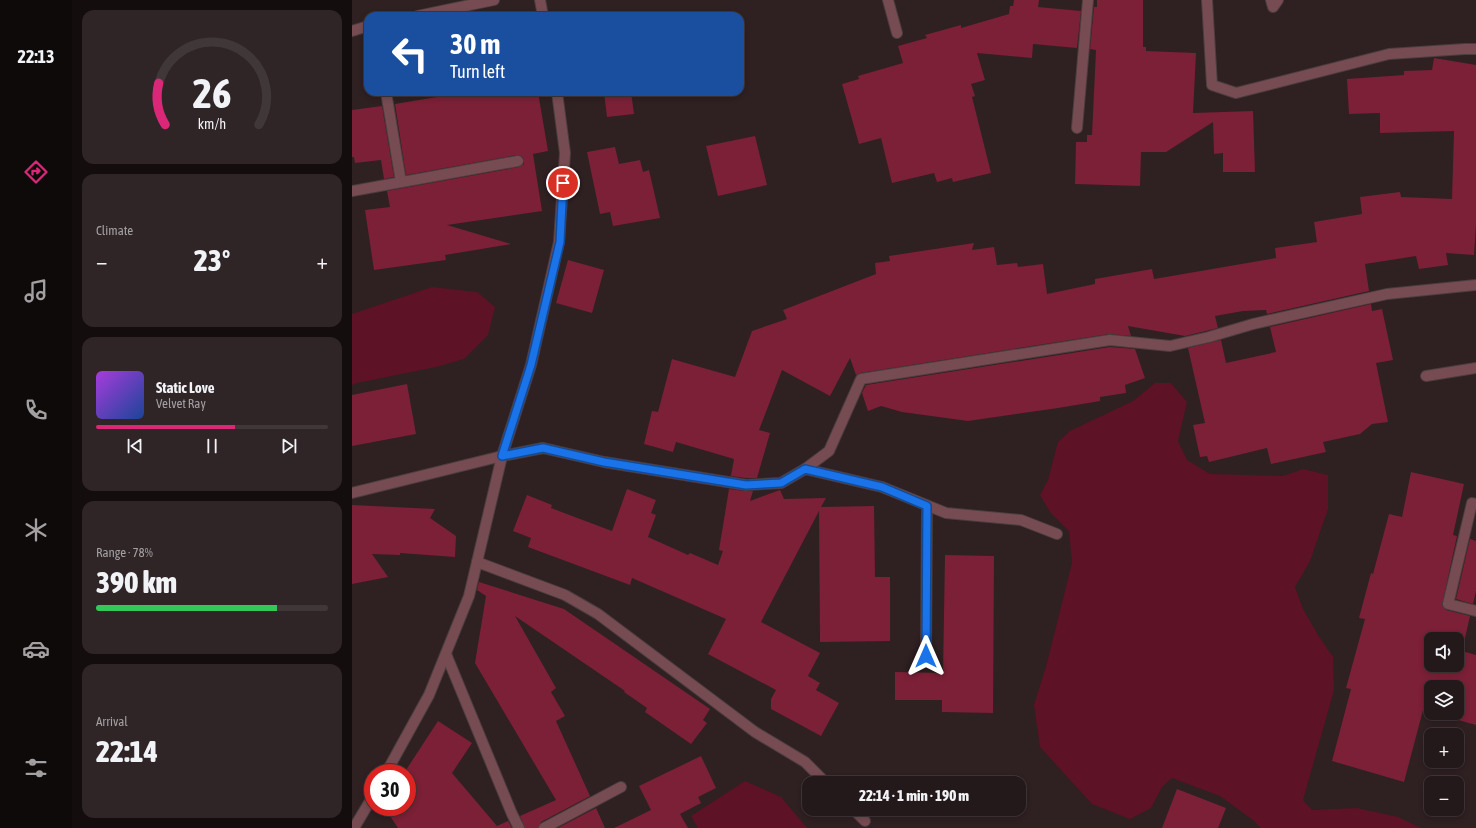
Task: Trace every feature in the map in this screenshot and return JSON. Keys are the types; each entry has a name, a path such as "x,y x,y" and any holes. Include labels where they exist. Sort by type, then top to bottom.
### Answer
{"street":[{"path":"436,12 494,0"},
{"path":"540,0 542,12"},
{"path":"888,0 897,33"},
{"path":"1077,128 1088,0"},
{"path":"1207,0 1212,85 1236,93 1389,54 1476,49"},
{"path":"1271,0 1272,7 1278,0"},
{"path":"352,31 364,27"},
{"path":"387,96 401,182"},
{"path":"391,764 429,695 469,596 502,456 531,365 560,242 565,153 557,96"},
{"path":"352,191 518,161"},
{"path":"352,493 502,456 543,448 604,462 746,485 781,483 805,469 829,451 861,379 1110,340 1170,346 1209,337 1253,324 1387,294 1476,285"},
{"path":"1426,376 1476,368"},
{"path":"805,469 882,487 946,513 1021,520 1057,534"},
{"path":"1476,504 1472,502 1448,604 1476,611"},
{"path":"926,656 927,506"},
{"path":"477,562 565,595 598,614 755,732 805,762 819,776"},
{"path":"446,654 519,828"},
{"path":"544,828 621,787"},
{"path":"354,828 364,811"},
{"path":"860,816 865,821"}],"shaded area":[{"path":"432,287 477,292 495,307 488,335 464,359 436,367 352,385 352,314"},
{"path":"1155,383 1171,383 1187,402 1178,441 1187,460 1210,474 1283,476 1303,469 1328,475 1328,509 1310,561 1295,587 1303,609 1333,657 1334,690 1303,800 1312,810 1357,808 1398,817 1421,828 1261,828 1253,820 1220,796 1172,778 1162,787 1151,808 1130,819 1092,804 1040,747 1034,705 1047,663 1072,563 1069,531 1050,512 1040,495 1048,480 1058,442 1070,431 1133,401"},
{"path":"745,781 781,797 807,828 698,828 691,816"}],"building":[{"path":"1014,0 1039,0 1038,7 1081,11 1077,48 1033,44 1032,58 977,53 985,80 971,84 975,96 972,97 991,173 953,182 952,178 937,182 934,173 892,183 881,138 859,144 842,84 859,79 858,76 903,63 898,46 927,38 925,35 961,25 961,28 1009,14 1010,6 1013,6"},
{"path":"1097,0 1143,0 1143,47 1146,47 1146,51 1196,53 1193,113 1253,111 1255,172 1223,172 1223,153 1214,154 1213,122 1166,152 1141,152 1140,186 1075,184 1076,142 1087,142 1087,135 1092,135 1096,50 1090,49 1094,7 1097,7"},
{"path":"1434,58 1476,65 1476,224 1474,255 1446,253 1448,265 1419,269 1416,256 1365,264 1369,291 1267,314 1266,310 1243,311 1215,316 1218,328 1185,336 1128,326 1131,336 1109,334 860,373 856,375 850,358 830,396 782,370 759,430 770,433 757,478 731,476 734,459 676,442 673,452 644,444 652,411 658,412 672,359 735,377 752,331 787,319 783,310 876,274 875,263 890,261 889,256 974,243 972,250 994,247 997,265 1017,263 1018,267 1043,264 1047,294 1095,284 1095,279 1152,269 1154,279 1276,258 1275,248 1317,242 1314,222 1362,214 1360,197 1400,192 1401,197 1452,199 1454,131 1380,133 1380,113 1349,114 1347,79 1404,75 1404,71 1432,70"},
{"path":"443,96 539,96 548,151 533,154 542,211 447,225 511,244 445,255 446,260 374,270 365,210 390,207 387,191 519,167 524,164 523,157 517,155 406,175 395,104"},
{"path":"604,96 632,96 634,114 607,117"},
{"path":"382,106 394,177 384,179 381,160 355,163 354,157 352,157 352,110"},
{"path":"755,136 767,185 718,196 706,146"},
{"path":"615,147 619,164 640,160 643,172 649,170 660,218 613,226 610,212 600,214 587,152"},
{"path":"568,260 604,270 592,313 556,303"},
{"path":"1371,304 1372,311 1382,309 1393,360 1376,363 1388,422 1372,424 1360,434 1323,442 1326,452 1271,464 1267,448 1209,462 1207,456 1200,457 1193,425 1205,423 1188,348 1221,340 1226,363 1276,352 1270,327"},
{"path":"1110,347 1135,349 1145,378 1125,385 1126,393 1100,397 1100,401 968,421 902,412 881,406 868,411 862,393 866,385"},
{"path":"407,384 416,434 352,446 352,395"},
{"path":"1411,472 1464,484 1453,535 1457,536 1442,605 1446,610 1470,616 1464,642 1464,632 1424,632 1424,672 1464,672 1464,652 1476,655 1476,725 1458,720 1464,720 1464,680 1424,680 1424,710 1404,782 1332,761 1351,689 1346,688 1365,619 1359,618 1371,573 1373,574 1389,514 1402,517"},
{"path":"627,489 656,500 651,513 656,515 648,537 688,555 690,553 718,565 723,551 719,550 729,489 753,491 750,501 780,490 784,499 826,498 821,507 874,506 875,577 890,577 890,641 820,642 819,511 761,622 820,653 808,676 820,683 816,690 839,703 821,736 771,709 771,699 776,690 708,654 726,619 632,578 630,585 528,547 531,538 513,531 527,495 552,505 551,508 612,531"},
{"path":"352,505 435,509 430,518 456,536 455,557 400,553 400,555 372,554 388,577 352,584"},
{"path":"1470,539 1476,541 1476,591 1473,604 1456,599"},
{"path":"945,555 994,556 993,713 942,712 942,700 895,700 895,672 943,673"},
{"path":"479,582 564,609 710,709 703,720 707,723 691,744 645,712 647,708 624,692 625,691 515,616 556,688 551,692 565,716 556,721 590,796 541,822 538,828 525,828 520,816 556,800 475,663 486,596 477,590"},
{"path":"438,721 472,743 452,773 497,826 508,821 512,828 398,828 390,816 416,816 416,764 410,764"},
{"path":"701,756 716,788 698,797 701,803 680,814 688,828 614,828 651,810 639,786"},
{"path":"1177,789 1226,808 1218,828 1162,828"},
{"path":"596,808 605,828 558,828"}],"route":[{"path":"563,183 560,242 531,365 502,456 543,448 604,462 746,485 781,483 805,469 882,487 927,506 926,656"}]}
